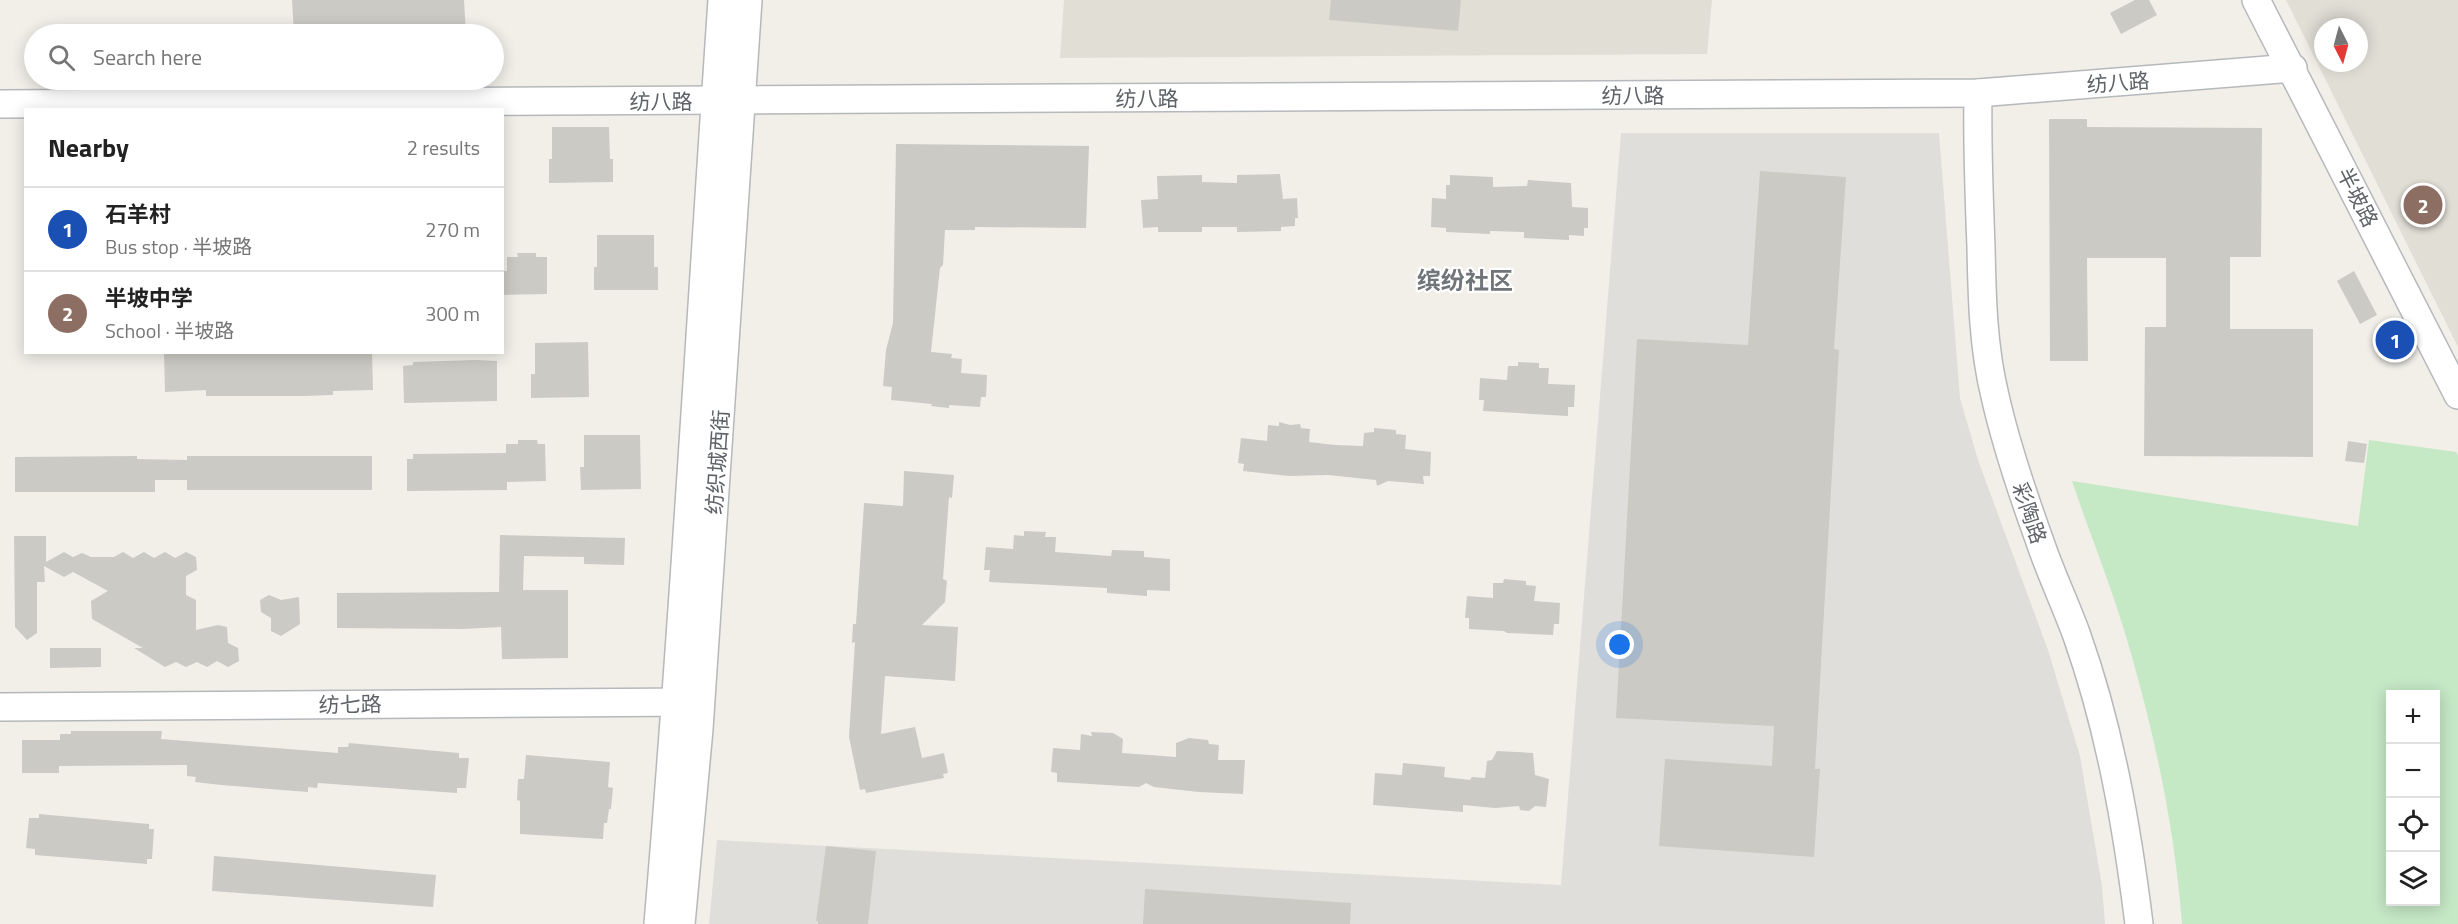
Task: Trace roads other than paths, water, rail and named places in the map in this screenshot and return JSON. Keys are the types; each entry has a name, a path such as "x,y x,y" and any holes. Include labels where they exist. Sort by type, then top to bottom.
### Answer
{"street":[{"name":"纺织城西街","path":"722,0 728,100"},
{"name":"纺织城西街","path":"681,924 689,702 693,419 728,100 748,0"},
{"name":"半坡路","path":"2256,0 2293,68 2458,395"},
{"name":"纺八路","path":"0,104 1978,93 2293,68"},
{"name":"彩陶路","path":"1978,93 1977,145 1983,327 1994,394 2013,464 2039,540 2077,637 2100,714 2119,791 2132,865 2139,924"},
{"name":"纺织城西街","path":"658,924 689,702"},
{"name":"纺七路","path":"0,707 689,702"}],"place":[{"name":"半坡中学","path":"2423,205"},
{"name":"石羊村","path":"2395,340"}],"district":[{"name":"缤纷社区","path":"1465,280"}]}
